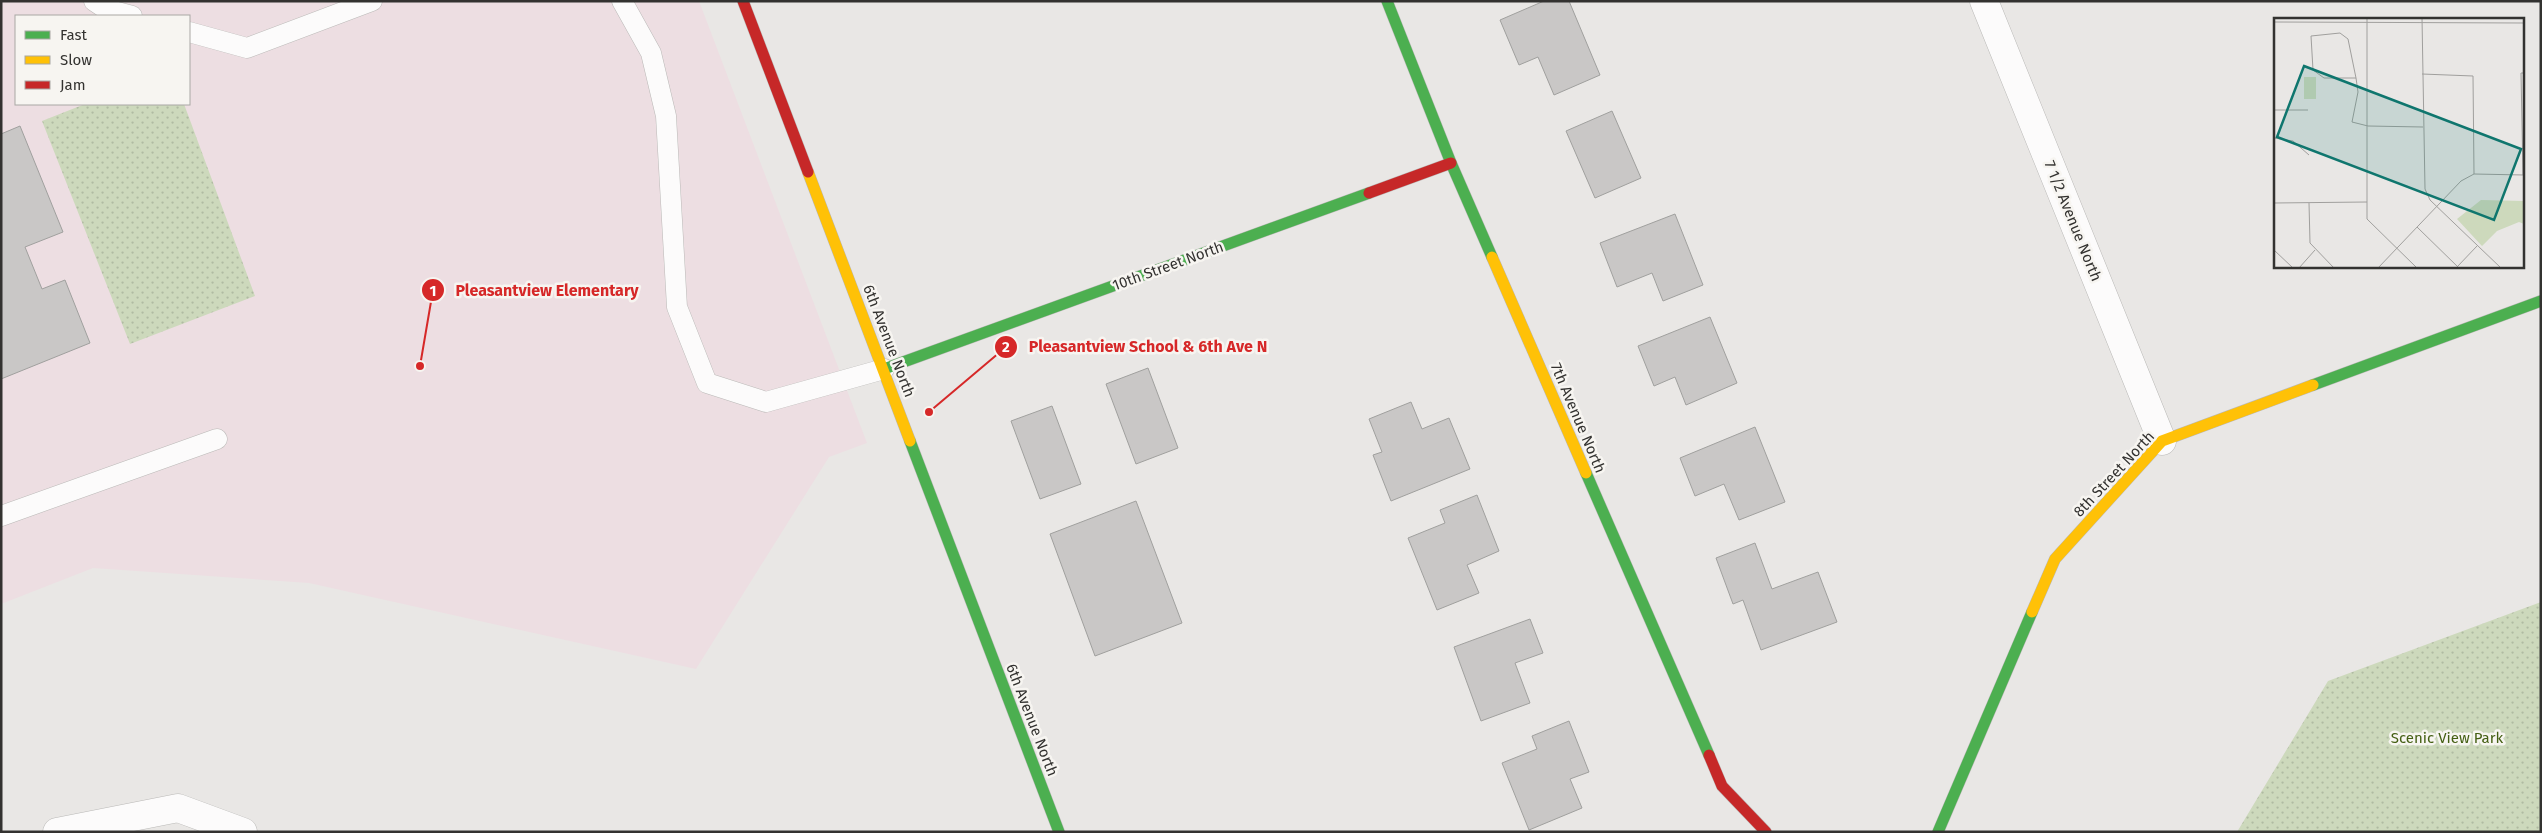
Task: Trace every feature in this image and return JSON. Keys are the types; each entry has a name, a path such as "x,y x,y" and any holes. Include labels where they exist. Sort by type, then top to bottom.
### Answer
{"street":[{"name":"6th Avenue North","path":"743,1 1059,832"},
{"name":"7th Avenue North","path":"1387,1 1452,163 1722,786 1766,832"},
{"name":"7 1/2 Avenue North","path":"1984,1 2162,441"},
{"name":"10th Street North","path":"884,369 1452,163"},
{"name":"8th Street North","path":"1938,832 2055,559 2162,441 2541,301"},
{"path":"56,832 178,808 243,832"}],"lane":[{"path":"94,1 106,9 128,15"},
{"path":"190,32 247,48 372,1"},
{"path":"622,1 651,53 666,116 677,306 707,383 766,402 884,369"},
{"path":"1,516 217,439"}],"shaded area":[{"path":"1,1 699,1 867,443 829,457 696,669 309,583 93,568 1,604"}],"green space":[{"path":"82,105 184,105 255,296 130,344 42,121"},
{"name":"Scenic View Park","path":"2541,602 2541,832 2237,832 2328,681"}],"building":[{"path":"1544,1 1569,1 1600,75 1554,95 1538,57 1519,65 1500,20"},
{"path":"1612,111 1641,178 1595,198 1566,131"},
{"path":"20,126 63,232 25,247 42,289 65,280 90,343 1,379 1,134"},
{"path":"1675,214 1703,285 1663,301 1652,273 1617,287 1600,243"},
{"path":"1710,317 1737,383 1686,405 1675,377 1654,386 1638,346"},
{"path":"1148,368 1178,448 1136,464 1106,384"},
{"path":"1411,402 1422,429 1449,418 1470,469 1391,501 1373,455 1382,452 1369,419"},
{"path":"1052,406 1081,484 1040,499 1011,421"},
{"path":"1755,427 1785,502 1739,520 1724,484 1695,496 1680,458"},
{"path":"1477,495 1499,551 1467,565 1479,593 1437,610 1408,538 1445,523 1440,510"},
{"path":"1136,501 1182,623 1095,656 1050,534"},
{"path":"1755,543 1772,589 1818,572 1837,622 1761,650 1743,600 1733,604 1716,558"},
{"path":"1530,619 1543,653 1515,663 1530,703 1481,721 1454,647"},
{"path":"1569,721 1589,772 1570,779 1582,808 1529,830 1502,763 1537,749 1532,736"}],"traffic: fast":[{"path":"1387,1 1451,163 1492,257"},
{"path":"884,369 1369,193"},
{"path":"2313,385 2541,301"},
{"path":"910,441 1059,832"},
{"path":"1586,473 1709,755"},
{"path":"1938,832 2032,612"}],"traffic: slow":[{"path":"808,172 910,441"},
{"path":"1492,257 1586,473"},
{"path":"2032,612 2055,559 2162,441 2313,385"}],"traffic: jam":[{"path":"743,1 808,172"},
{"path":"1369,193 1451,163"},
{"path":"1709,755 1722,786 1766,832"}],"place":[{"name":"Pleasantview Elementary","path":"420,366"},
{"name":"Pleasantview School & 6th Ave N","path":"929,412"}]}
